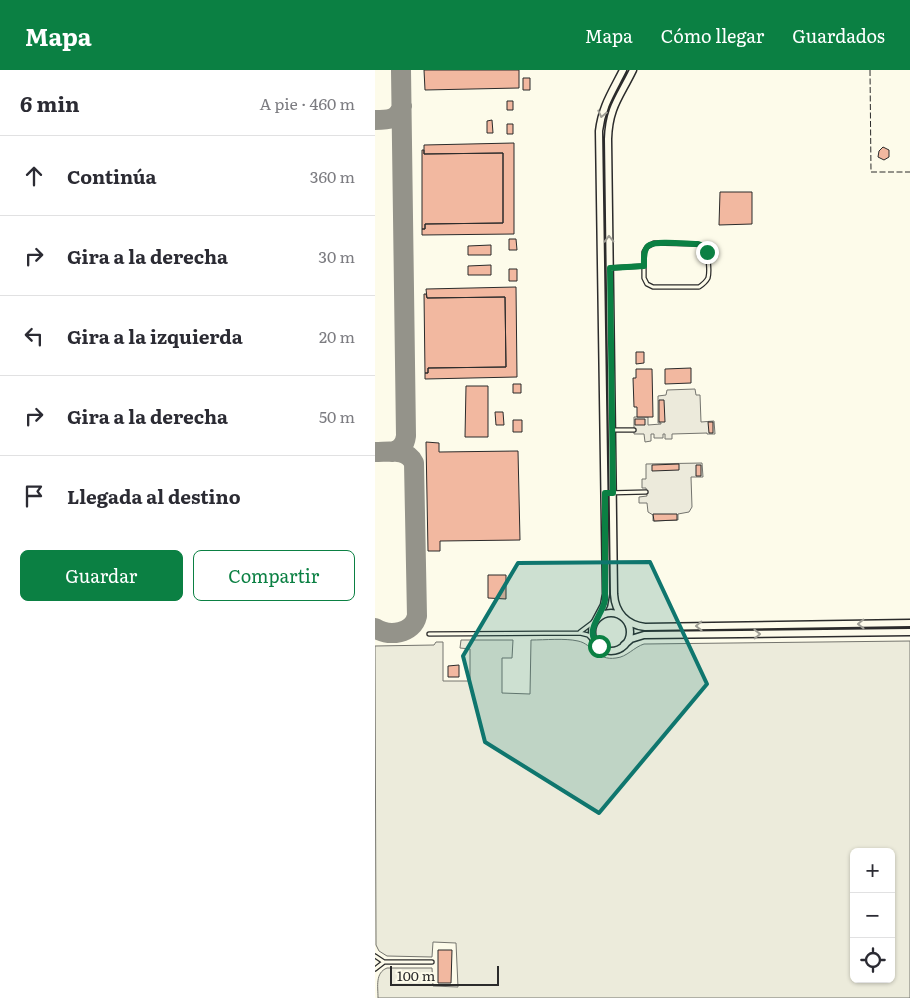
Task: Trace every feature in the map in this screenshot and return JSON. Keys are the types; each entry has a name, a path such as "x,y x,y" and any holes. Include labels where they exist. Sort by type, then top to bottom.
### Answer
{"street":[{"path":"623,70 607,99 599,131 606,594 604,605 592,629 596,643 607,650 616,650 635,637 644,635 910,632"},
{"path":"624,645 627,641 629,626 617,609 615,599 608,132 615,103 633,70"},
{"path":"596,620 609,613 614,613 631,623 645,627 910,623"}],"lane":[{"path":"654,244 697,244 704,246 707,252 708,278 699,287 653,287 647,284 644,278 644,266 644,252 647,247 654,244"},
{"path":"610,268 644,266"},
{"path":"612,430 634,430"},
{"path":"605,493 647,492"},
{"path":"580,633 596,620"},
{"path":"429,634 580,633 588,635 596,643"},
{"path":"375,956 384,962 432,962"},
{"path":"375,969 384,962"}],"highlighted area":[{"path":"650,562 707,684 599,813 485,742 463,656 518,563"}],"shaded area":[{"path":"695,389 696,395 700,395 701,422 714,421 715,434 672,434 672,439 665,439 665,434 663,434 663,438 654,438 654,434 651,434 651,441 645,442 644,434 634,434 634,417 648,417 648,425 661,424 658,423 658,396 666,395 667,390"},
{"path":"702,463 703,477 691,477 692,507 689,512 678,514 678,520 653,521 653,515 648,512 647,503 639,503 639,497 647,496 646,488 642,488 642,479 646,479 646,464"},
{"path":"561,639 578,641 587,645 599,655 609,658 624,656 644,644 910,641 910,998 378,998 379,977 383,970 387,968 432,968 433,986 458,987 456,943 433,942 432,957 387,956 379,951 376,945 375,646 434,645 436,642 443,642 443,681 470,681 470,649 460,648 461,640 513,640 512,658 502,658 502,693 530,694 531,640"}],"building":[{"path":"424,70 519,70 519,88 425,90"},
{"path":"523,78 530,78 530,90 523,90"},
{"path":"507,101 513,101 513,110 507,110"},
{"path":"492,120 493,133 487,133 487,121"},
{"path":"507,124 513,124 513,134 507,134"},
{"path":"514,143 514,234 422,235 422,229 425,229 425,224 503,223 503,153 424,154 424,145"},
{"path":"883,147 889,150 889,157 884,160 878,157 879,151"},
{"path":"422,150 424,150 424,154 503,153 503,223 425,224 425,229 422,229"},
{"path":"720,192 752,192 752,224 719,225"},
{"path":"509,239 516,239 517,250 509,250"},
{"path":"491,245 491,255 468,255 468,246"},
{"path":"491,265 491,275 468,275 468,266"},
{"path":"509,269 517,269 517,281 509,281"},
{"path":"516,287 517,377 425,379 425,373 428,373 428,368 506,367 505,297 427,298 426,289"},
{"path":"424,294 426,294 427,298 505,297 506,367 428,368 428,373 425,373"},
{"path":"636,352 644,352 644,363 636,364"},
{"path":"691,368 691,383 665,384 665,369"},
{"path":"636,369 652,369 653,417 637,417 637,407 634,407 633,378 636,378"},
{"path":"513,384 521,384 521,393 513,393"},
{"path":"466,386 488,386 488,437 465,437"},
{"path":"659,400 664,400 665,422 659,422"},
{"path":"495,412 503,412 504,425 496,425"},
{"path":"635,419 645,419 645,425 635,425"},
{"path":"513,420 522,420 522,432 513,432"},
{"path":"708,422 713,422 713,433 709,433"},
{"path":"426,442 439,443 439,452 518,451 520,540 440,541 440,551 428,551"},
{"path":"679,464 679,470 652,471 652,465"},
{"path":"696,465 701,465 701,476 696,476"},
{"path":"653,514 677,514 677,520 654,521"},
{"path":"488,575 506,575 506,599 488,598"},
{"path":"459,665 459,677 448,677 448,666"},
{"path":"438,950 452,950 451,983 438,983"}],"taxiway":[{"path":"392,452 402,446 406,436 401,70"},
{"path":"375,120 395,117 402,106"},
{"path":"375,452 403,453 411,458 414,463 417,616 411,627 400,632 393,633 375,628"}],"fence":[{"path":"870,70 871,172 910,172"}],"route":[{"path":"599,646 593,639 592,629 602,611 606,594 605,493 613,493 610,268 644,266 644,252 647,247 654,244 697,244 704,246 707,252"}]}
